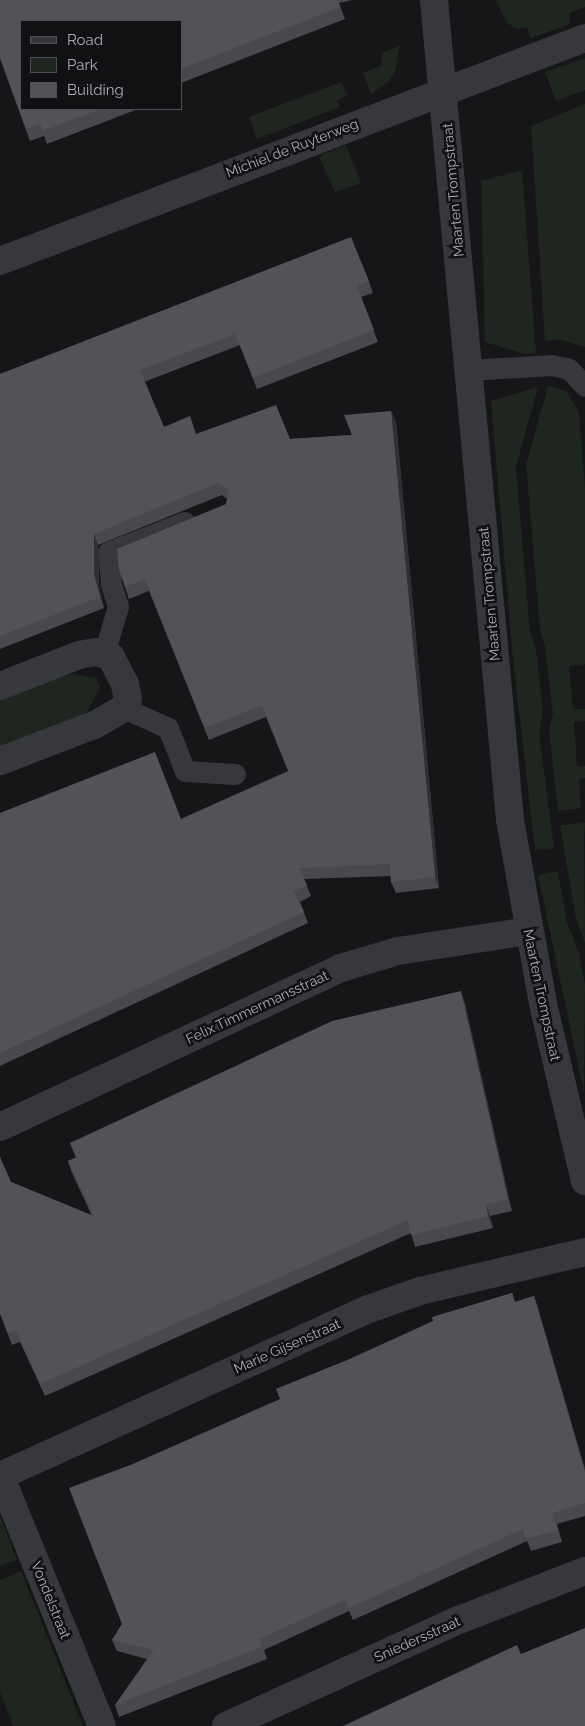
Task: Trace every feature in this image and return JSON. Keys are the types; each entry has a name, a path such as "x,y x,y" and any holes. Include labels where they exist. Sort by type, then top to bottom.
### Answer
{"street":[{"name":"Maarten Trompstraat","path":"434,0 470,370 510,820 528,931 579,1128 585,1181"},
{"name":"Michiel de Ruyterweg","path":"0,260 585,38"},
{"path":"0,686 78,655 104,654 111,657 125,684 128,699 124,708 94,725 0,761"},
{"name":"Felix Timmermansstraat","path":"0,1127 341,968 398,951 528,931"},
{"name":"Marie Gijsenstraat","path":"0,1475 369,1309 420,1291 585,1252"},
{"name":"Vondelstraat","path":"0,1475 102,1726"},
{"name":"Sniedersstraat","path":"226,1726 254,1721 459,1620 585,1571"}],"lane":[{"path":"470,370 552,365 569,369 585,386"},
{"path":"104,654 118,606 111,584 108,552 204,514"},
{"path":"124,708 168,728 185,771 235,774"}],"green space":[{"path":"496,0 585,0 585,7 569,13 570,24 531,38 527,28 515,28 506,22"},
{"path":"400,46 395,71 389,81 371,94 363,73 380,66 383,52"},
{"path":"585,58 585,90 556,101 545,72"},
{"path":"341,82 347,95 337,100 340,107 257,139 249,117"},
{"path":"585,104 585,347 562,340 545,341 531,126"},
{"path":"346,145 361,183 335,192 320,159 323,154"},
{"path":"522,170 536,353 524,354 485,342 481,181"},
{"path":"548,386 566,391 579,412 585,488 585,664 569,666 573,709 585,709 585,721 574,722 577,766 585,766 585,778 579,779 581,808 558,811 549,730 553,714 545,646 540,630 526,465"},
{"path":"538,387 516,467 530,631 536,649 543,711 539,733 554,848 535,850 513,659 491,401"},
{"path":"74,674 96,678 100,687 88,711 70,723 0,751 0,696 51,676"},
{"path":"585,823 585,943 576,919 560,825"},
{"path":"558,871 567,922 579,953 585,985 584,1093 538,875"},
{"path":"0,1516 17,1560 0,1566"},
{"path":"21,1571 83,1726 13,1726 0,1692 0,1580"}],"building":[{"path":"0,0 337,0 340,7 182,69 182,20 20,20 20,110 98,110 43,131 40,124 26,129 0,58"},
{"path":"351,237 369,281 357,286 374,330 253,378 235,334 140,370 164,427 190,416 196,434 276,405 290,439 352,435 344,415 391,411 435,877 391,882 390,864 299,868 307,885 294,891 304,912 0,1053 0,813 155,752 181,819 289,771 262,705 205,728 145,579 125,587 119,570 117,549 226,504 229,491 218,483 94,534 94,574 100,597 0,636 0,374"},
{"path":"461,991 508,1199 486,1204 488,1216 411,1235 408,1220 40,1384 16,1330 8,1333 0,1313 0,1157 11,1182 94,1216 68,1161 77,1157 70,1143 332,1021"},
{"path":"512,1293 515,1302 534,1296 585,1472 585,1503 552,1513 558,1530 526,1539 523,1529 349,1608 345,1600 259,1639 262,1647 115,1705 154,1650 112,1640 122,1624 69,1488 133,1464 281,1399 276,1389 343,1362 433,1321 432,1317"},
{"path":"585,1628 585,1726 343,1726 517,1645 521,1654"}]}
